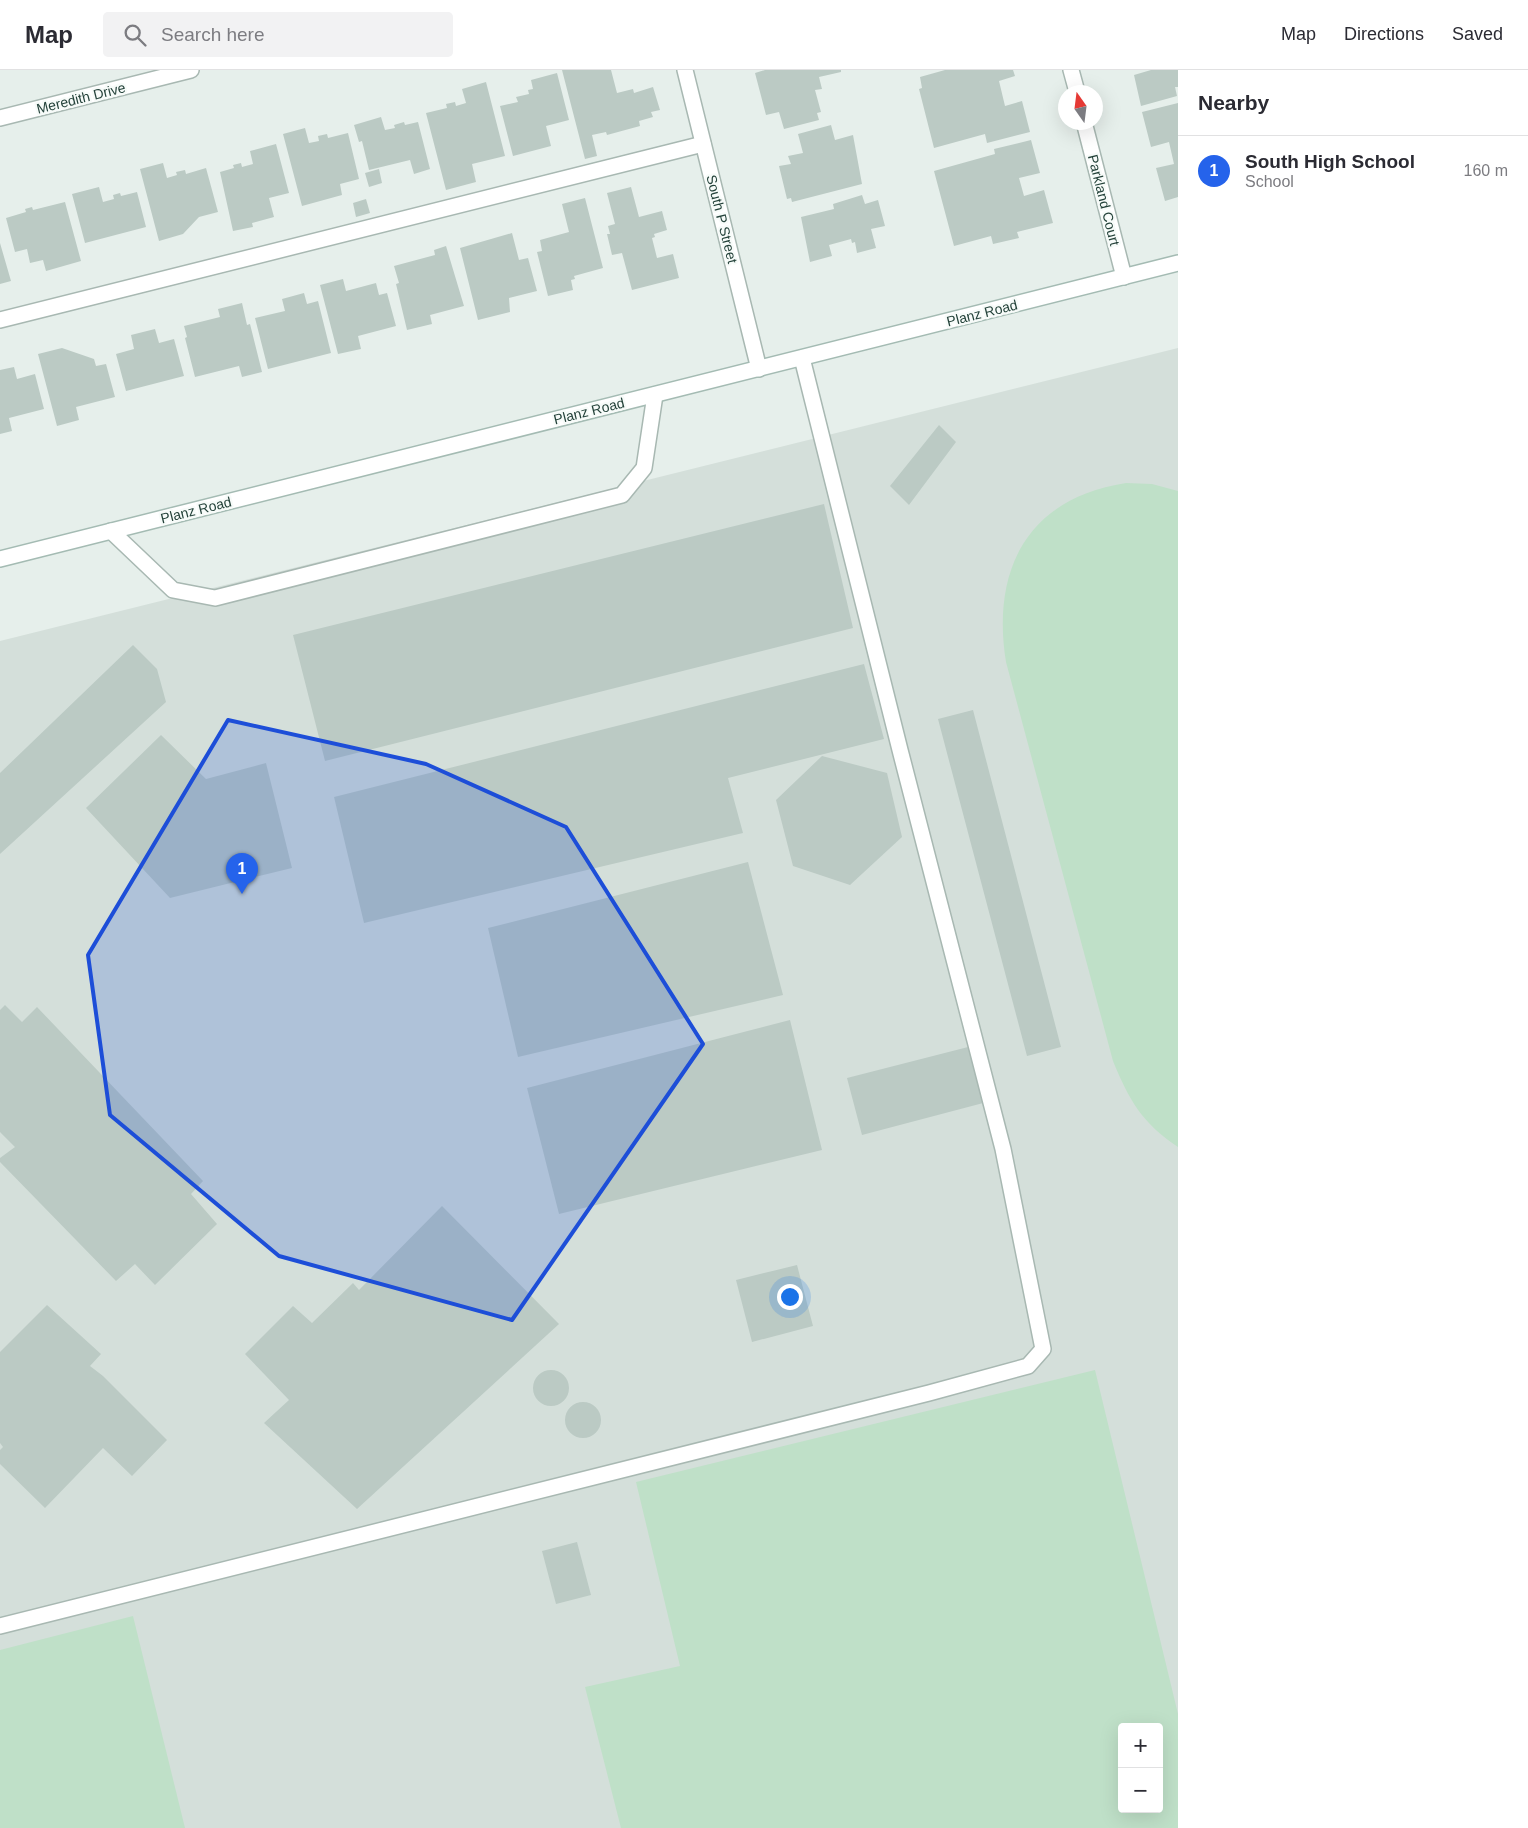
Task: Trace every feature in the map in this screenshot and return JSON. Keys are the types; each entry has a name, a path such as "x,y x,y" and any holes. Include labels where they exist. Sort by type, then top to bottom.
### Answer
{"street":[{"name":"Meredith Drive","path":"0,118 191,70"},
{"name":"South P Street","path":"685,70 759,369"},
{"path":"1071,70 1075,85"},
{"name":"Parkland Court","path":"1086,130 1124,277"},
{"path":"0,320 703,144"},
{"name":"Planz Road","path":"0,559 1178,264"},
{"path":"0,1626 929,1393 1028,1366 1043,1349 1003,1149 902,760 802,358"},
{"path":"111,531 172,590 215,598 622,495 644,468 654,395"}],"highlighted area":[{"path":"228,720 426,764 566,827 703,1044 512,1320 279,1256 110,1115 88,955"}],"shaded area":[{"path":"1178,348 1178,1828 0,1828 0,641"}],"green space":[{"path":"1126,483 1152,484 1178,491 1178,1147 1155,1129 1138,1110 1125,1088 1113,1061 1006,662 1003,628 1005,597 1012,568 1024,543 1041,522 1064,504 1092,491"},
{"path":"1095,1370 1178,1714 1178,1828 621,1828 585,1687 680,1666 636,1482"},
{"path":"133,1616 185,1828 0,1828 0,1650"}],"building":[{"path":"562,70 611,70 617,93 633,89 634,93 653,87 660,110 651,112 653,117 639,121 640,126 607,135 606,132 592,135 597,156 585,159"},
{"path":"765,70 841,70 841,72 819,77 822,89 815,90 821,112 817,113 819,120 784,129 779,112 766,115 755,73"},
{"path":"945,70 1013,70 1015,76 999,81 1005,106 1022,101 1030,132 987,143 985,134 934,148 919,89 922,88 920,77"},
{"path":"1151,70 1178,70 1178,87 1175,87 1177,96 1141,106 1134,75"},
{"path":"557,73 569,120 546,126 551,146 513,156 500,106 518,102 516,97 529,94 528,90 533,89 531,80"},
{"path":"486,82 505,156 472,164 476,182 446,190 426,113 447,108 446,104 455,102 456,106 466,103 462,89"},
{"path":"1178,103 1178,197 1165,201 1156,168 1174,164 1169,142 1151,147 1142,112"},
{"path":"381,117 385,130 395,128 394,125 404,122 405,125 418,122 430,169 414,174 410,160 369,170 362,141 359,142 354,125"},
{"path":"831,125 835,140 853,135 862,184 792,202 791,198 787,199 779,166 791,164 788,156 803,153 798,134"},
{"path":"305,128 309,143 319,141 318,136 327,134 328,138 348,133 359,179 340,184 342,195 302,206 283,134"},
{"path":"1031,140 1040,173 1019,178 1024,196 1044,190 1053,223 1017,232 1019,238 993,244 991,236 954,246 934,171 995,154 994,149"},
{"path":"276,144 289,193 269,198 274,217 252,223 253,227 233,231 220,172 234,168 233,165 241,163 242,167 253,164 250,151"},
{"path":"163,163 167,178 177,175 176,172 185,170 186,174 206,168 218,212 199,217 183,234 159,241 140,169"},
{"path":"379,169 382,183 369,187 365,173"},
{"path":"99,187 103,202 114,199 113,195 120,193 121,196 137,192 146,227 85,243 72,194"},
{"path":"631,187 639,217 662,211 667,230 654,234 655,237 652,238 657,258 673,254 679,278 632,290 622,253 612,255 607,234 610,234 608,226 615,224 607,193"},
{"path":"862,195 865,204 878,200 885,226 871,229 876,248 857,253 855,242 852,243 851,239 829,245 832,256 810,262 801,217 834,209 833,204"},
{"path":"585,198 603,268 574,276 575,279 571,280 573,290 548,296 537,252 542,251 540,240 569,232 562,204"},
{"path":"366,199 370,213 356,217 353,203"},
{"path":"65,202 81,261 46,271 43,260 30,263 27,249 15,252 6,218 26,212 25,209 32,207 33,210"},
{"path":"512,233 519,260 528,258 537,291 509,298 510,312 478,320 460,248"},
{"path":"0,243 11,281 0,284"},
{"path":"446,246 464,306 430,315 432,324 407,330 396,284 399,283 394,266 435,255 434,250"},
{"path":"343,279 346,291 376,283 379,295 387,293 396,326 358,336 361,349 338,354 320,285"},
{"path":"304,293 307,304 318,301 331,353 268,369 255,318 285,311 282,299"},
{"path":"242,303 247,325 250,324 262,372 242,377 239,366 195,377 185,338 187,337 184,326 220,317 218,309"},
{"path":"155,329 159,343 174,339 184,376 126,391 116,354 134,349 131,335"},
{"path":"62,348 94,359 96,366 106,364 115,397 76,407 79,420 57,426 38,354"},
{"path":"14,367 17,379 35,374 44,409 9,418 12,431 0,434 0,370"},
{"path":"939,425 956,442 909,505 890,486"},
{"path":"824,504 853,628 325,761 293,635"},
{"path":"133,645 157,669 166,702 0,854 0,773"},
{"path":"864,664 884,739 728,778 743,833 364,923 334,797"},
{"path":"973,710 1061,1047 1027,1056 938,719"},
{"path":"161,735 206,779 266,763 292,868 170,898 86,808"},
{"path":"822,756 887,773 902,837 850,885 793,866 776,800"},
{"path":"748,862 783,995 518,1057 488,928"},
{"path":"5,1005 22,1022 37,1007 203,1181 191,1194 217,1224 155,1285 135,1264 116,1281 0,1162 0,1158 15,1147 0,1132 0,1010"},
{"path":"790,1020 822,1150 559,1214 527,1088"},
{"path":"972,1046 987,1102 862,1135 847,1078"},
{"path":"442,1206 559,1324 357,1509 264,1423 289,1400 245,1354 293,1306 312,1323 353,1283 359,1290"},
{"path":"797,1265 813,1326 752,1342 736,1280"},
{"path":"47,1305 101,1354 90,1366 103,1376 167,1440 132,1476 103,1448 45,1508 0,1464 0,1450 3,1447 0,1443 0,1352"},
{"path":"551,1370 564,1375 569,1388 564,1401 551,1406 538,1401 533,1388 538,1375"},
{"path":"583,1402 596,1407 601,1420 596,1433 583,1438 570,1433 565,1420 570,1407"},
{"path":"577,1542 591,1595 556,1604 542,1551"}],"place":[{"name":"South High School","path":"242,894"}]}
